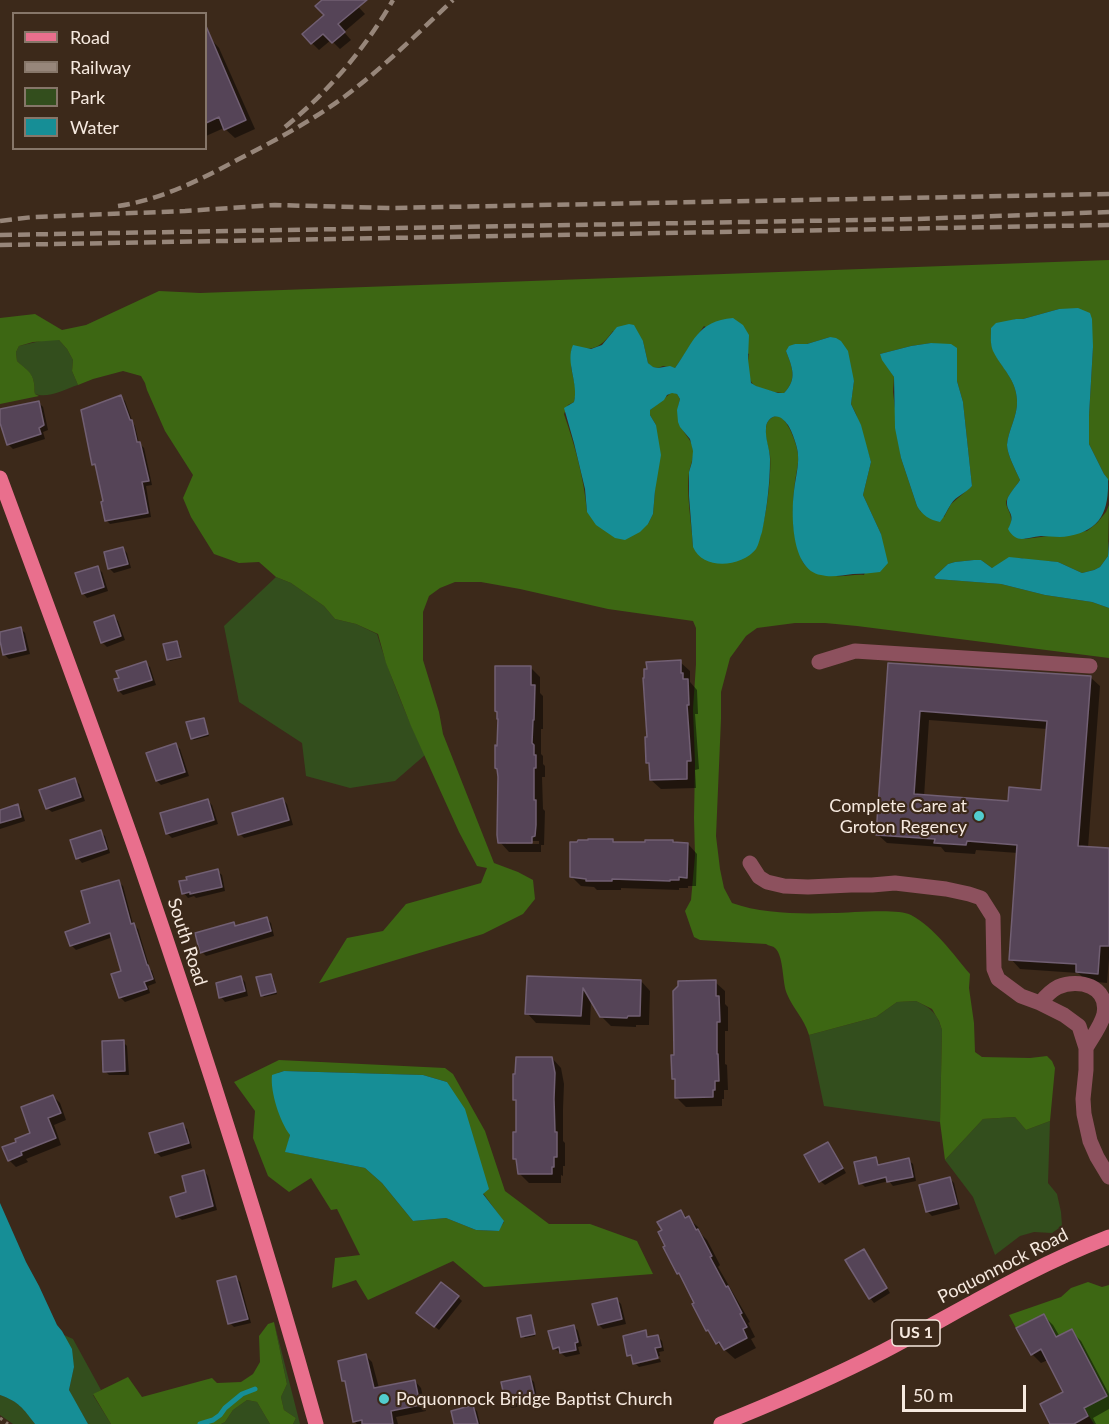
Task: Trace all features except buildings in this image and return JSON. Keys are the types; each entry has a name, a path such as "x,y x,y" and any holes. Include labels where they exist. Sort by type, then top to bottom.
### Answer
{"main road":[{"name":"South Road","path":"0,478 139,860 247,1189 316,1424"},
{"name":"Poquonnock Road","path":"721,1424 800,1391 871,1357 1057,1259 1109,1237"}],"lane":[{"path":"819,662 855,651 1090,666"},
{"path":"750,863 759,877 767,882 784,886 895,883 946,889 981,898 993,917 993,969 998,979 1021,996 1064,1015 1079,1026 1086,1048 1084,1114 1093,1149 1109,1177"},
{"path":"1040,1003 1055,988 1074,983 1090,986 1101,994 1104,1013 1086,1048"}],"path":[{"path":"0,1418 8,1424"}],"green space":[{"path":"1109,260 1109,481 1089,444 1093,347 1059,309 1016,319 991,328 991,343 1014,386 1017,400 1007,445 1020,480 1006,501 1011,523 1025,539 1087,531 1097,523 1109,505 1108,556 1100,567 1082,573 1058,562 1021,558 992,568 981,560 955,562 948,564 934,577 1001,584 1045,595 1092,602 1109,608 1109,658 857,626 795,623 757,628 746,636 730,658 721,692 716,836 724,888 732,903 744,907 782,912 905,913 928,926 970,974 969,988 975,1052 982,1057 1047,1056 1052,1061 1055,1068 1050,1121 1026,1130 1015,1117 983,1119 945,1160 940,1122 942,1030 932,1009 916,1001 897,1002 876,1017 809,1035 785,989 780,957 775,948 766,944 700,940 694,937 685,911 691,900 695,856 693,709 696,628 693,621 608,609 481,582 455,582 440,588 429,596 423,612 423,660 439,712 443,734 494,863 533,880 535,899 523,914 483,934 319,983 347,938 383,931 406,904 481,883 487,868 477,866 459,832 411,726 386,663 378,634 356,624 335,619 324,606 291,583 276,577 259,562 239,563 214,554 191,517 183,498 193,475 165,431 141,376 123,371 78,385 72,371 73,360 59,340 33,342 19,346 16,352 17,361 32,376 35,394 39,396 0,404 0,318 35,314 62,330 86,325 159,291 200,293","holes":["704,326 749,354 748,373 754,385 781,393 788,388 792,378 792,368 786,351 795,344 807,344 830,337 854,381 851,404 871,462 863,495 881,534 864,575 834,576 808,567 803,562 797,546 793,518 798,451 788,426 778,416 771,418 766,426 770,455 769,491 761,534 752,553 693,547 688,490 693,450 680,422 678,411 680,399 672,392 650,410 650,415 656,425 655,491 653,514 648,524 587,512 584,487 564,414 568,405 574,402 576,391 571,367 571,350 595,347 613,331 643,341 648,363 652,367 675,368","931,343 956,348 957,381 963,402 972,486 951,504 944,517 921,512 917,506 901,458 893,392 894,377 880,354"]},
{"path":"45,340 59,340 67,349 73,360 72,371 78,385 51,394 35,394 32,376 17,361 16,352 19,346"},
{"path":"276,577 291,583 324,606 335,619 356,624 377,634 399,696 425,755 395,781 350,788 306,776 302,743 239,702 224,626"},
{"path":"916,1001 933,1012 942,1030 940,1122 824,1106 809,1035 876,1017 897,1002"},
{"path":"279,1060 445,1068 453,1074 485,1131 505,1191 549,1224 590,1224 637,1241 653,1274 484,1287 453,1261 368,1300 356,1280 332,1288 335,1258 360,1255 337,1209 331,1210 311,1178 289,1192 268,1176 253,1138 255,1111 234,1082","holes":["284,1071 423,1075 447,1082 483,1193 504,1222 498,1231 476,1230 446,1218 413,1221 382,1183 365,1168 286,1152 290,1135 278,1073"]},
{"path":"1015,1117 1026,1130 1050,1121 1048,1183 1057,1194 1062,1226 1052,1233 1034,1232 1020,1236 995,1255 973,1197 945,1160 983,1119"},
{"path":"1088,1282 1102,1287 1109,1285 1109,1424 1094,1424 1084,1408 1107,1396 1056,1337 1044,1314 1016,1328 1009,1315 1061,1297 1071,1288"},
{"path":"274,1322 300,1424 293,1424 296,1418 284,1410 281,1397 287,1384"},
{"path":"274,1322 287,1384 281,1397 284,1410 296,1418 293,1424 270,1424 257,1402 247,1400 233,1410 221,1424 111,1424 93,1394 128,1377 142,1397 212,1378 217,1383 241,1382 253,1374 260,1362 259,1336 268,1324"},
{"path":"64,1335 73,1339 101,1390 93,1395 111,1424 88,1424 71,1395 69,1390 74,1367"},
{"path":"0,1395 20,1406 35,1424 13,1424 0,1415"},
{"path":"247,1400 257,1402 270,1424 221,1424 233,1410"}],"water":[{"path":"1078,308 1090,313 1092,319 1089,444 1108,479 1105,510 1096,524 1080,533 1066,537 1041,536 1018,539 1008,529 1012,520 1007,505 1010,493 1020,480 1007,449 1017,400 1014,386 993,351 991,328 996,323 1023,319 1059,309"},
{"path":"733,318 743,325 749,335 748,359 751,383 778,393 784,393 791,383 792,368 786,351 789,346 807,344 830,337 841,341 848,351 854,381 851,404 861,425 871,462 863,495 881,534 888,563 880,572 825,576 811,571 804,563 798,552 793,526 798,452 790,428 778,417 770,419 766,426 770,459 769,486 762,532 756,549 742,560 733,563 714,563 698,555 693,547 689,496 689,472 693,451 690,439 678,422 677,410 680,399 677,394 667,395 650,410 650,415 656,425 661,455 653,514 648,524 640,532 625,540 615,538 596,525 587,512 585,489 564,408 574,402 575,395 570,359 573,345 591,349 602,345 617,327 634,325 643,341 648,363 658,368 670,366 675,368 704,328 711,323"},
{"path":"931,343 951,344 957,348 957,381 963,402 972,486 953,501 940,522 927,517 917,506 901,458 895,428 894,377 880,354"},
{"path":"1109,541 1109,608 1092,602 1045,595 1001,584 934,577 948,564 955,562 981,560 992,568 1009,557 1058,562 1082,573 1100,567 1108,556"},
{"path":"284,1071 423,1075 447,1082 465,1109 489,1189 483,1194 504,1221 499,1231 476,1230 446,1218 413,1221 382,1183 365,1168 285,1152 290,1135 276,1106 272,1082 272,1075"},
{"path":"0,1203 57,1325 72,1349 74,1367 69,1390 88,1424 35,1424 20,1406 0,1395"}],"waterway":[{"path":"200,1424 213,1420 242,1394 255,1389"}],"railway":[{"path":"285,127 345,68 393,0"},
{"path":"118,206 149,199 194,182 305,123 373,74 453,0"},
{"path":"0,221 33,217 275,205 391,208 1109,194"},
{"path":"0,235 915,219 1109,212"},
{"path":"0,245 1109,225"}],"place":[{"name":"Complete Care at Groton Regency","path":"979,816"},
{"name":"Poquonnock Bridge Baptist Church","path":"384,1399"}]}
